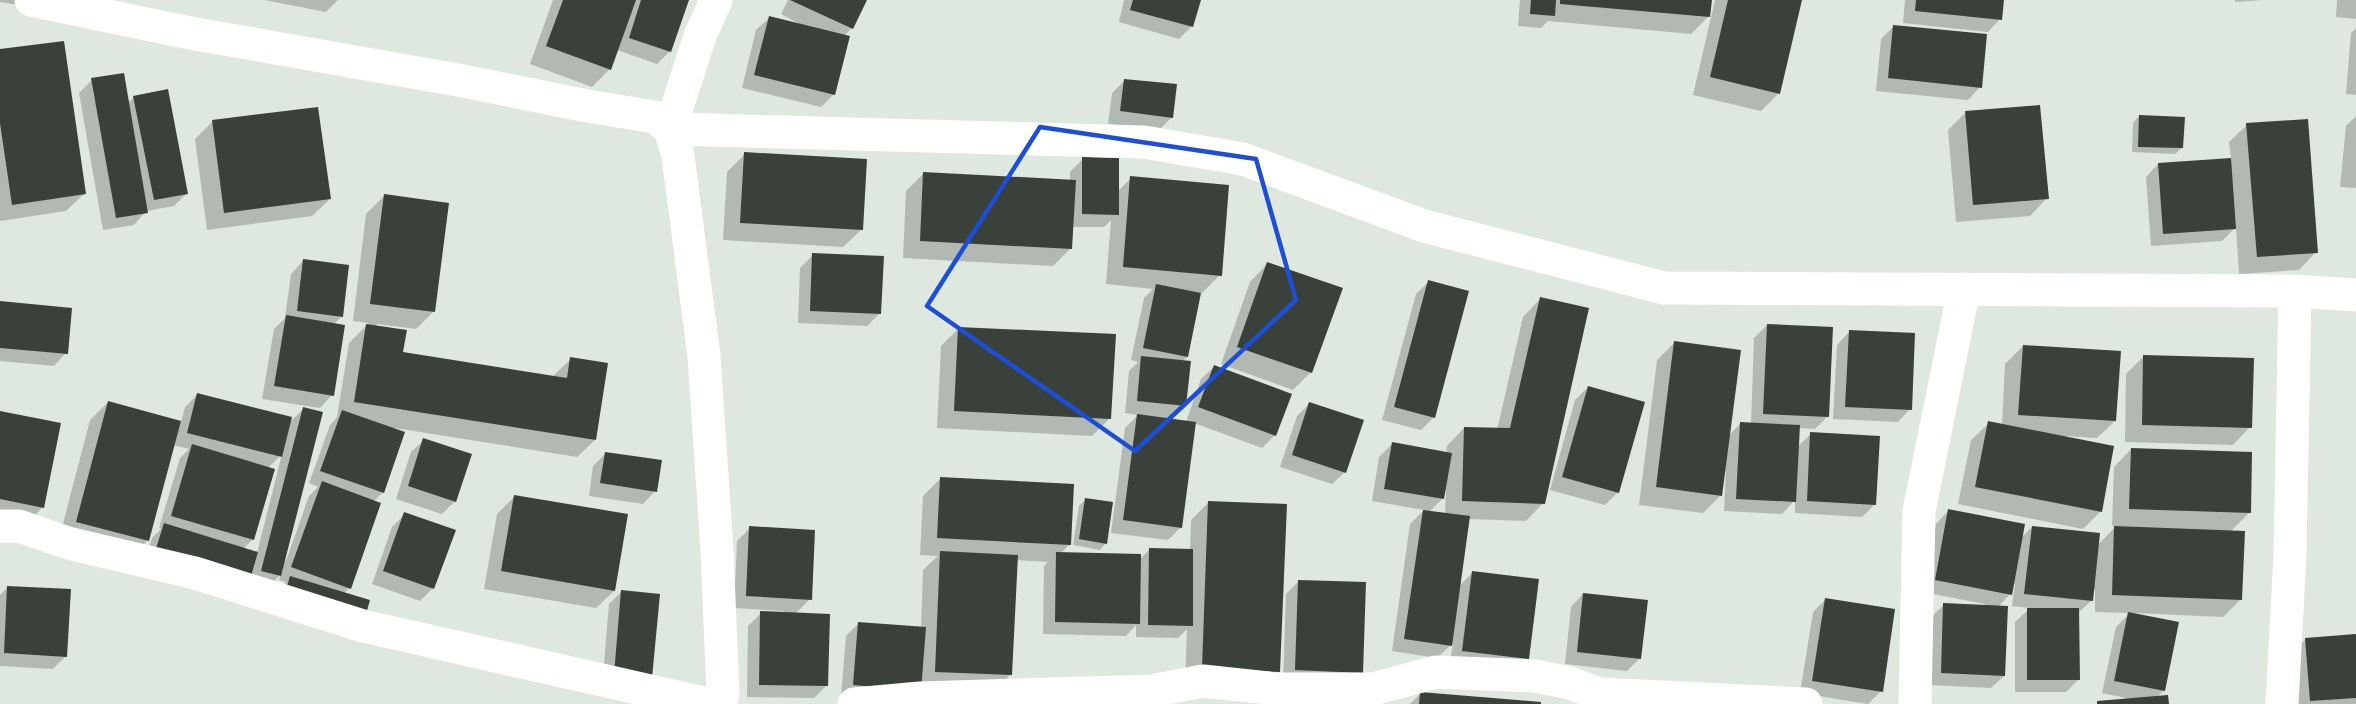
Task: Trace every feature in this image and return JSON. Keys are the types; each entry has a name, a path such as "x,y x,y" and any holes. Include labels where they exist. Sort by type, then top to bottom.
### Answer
{"street":[{"path":"31,0 70,3 190,33 655,117 670,129 1144,142 1243,159 1424,226 1664,288 2295,291 2356,295"},
{"path":"716,0 700,36 670,129 678,156 704,356 717,550 723,694 721,704"},
{"path":"1915,704 1919,511 1964,289"},
{"path":"2282,704 2290,555 2295,291"},
{"path":"0,526 18,526 68,543 195,573 363,626 708,704"},
{"path":"854,704 920,698 1152,691 1203,681 1277,689 1373,689 1436,672 1535,676 1570,683 1598,699 1806,704"}],"highlighted area":[{"path":"1040,127 1256,159 1296,300 1135,451 927,306"}],"building":[{"path":"563,0 636,0 611,70 546,46"},
{"path":"641,0 689,0 671,52 629,38"},
{"path":"790,0 867,0 853,29"},
{"path":"1133,0 1201,0 1193,27 1130,10"},
{"path":"1531,0 1556,0 1555,16 1530,14"},
{"path":"1560,0 1712,0 1710,17 1560,4"},
{"path":"1728,0 1802,0 1780,94 1710,77"},
{"path":"1916,0 2004,0 2002,20 1915,11"},
{"path":"769,16 850,36 835,95 754,75"},
{"path":"1893,25 1987,34 1982,88 1888,78"},
{"path":"64,41 86,194 12,205 0,123 0,49"},
{"path":"124,73 148,213 116,218 91,78"},
{"path":"1124,79 1177,84 1173,118 1120,111"},
{"path":"168,89 188,194 154,200 133,96"},
{"path":"2040,105 2049,199 1973,205 1965,111"},
{"path":"318,107 331,199 224,213 212,120"},
{"path":"2139,115 2185,117 2183,148 2138,147"},
{"path":"2308,119 2318,253 2257,257 2246,123"},
{"path":"744,152 867,159 863,230 740,223"},
{"path":"1082,157 1119,158 1119,215 1082,214"},
{"path":"2231,158 2236,229 2163,234 2158,163"},
{"path":"923,172 1076,180 1072,249 920,241"},
{"path":"1130,176 1229,185 1222,276 1123,267"},
{"path":"384,194 449,203 435,312 370,304"},
{"path":"812,253 884,256 881,314 810,311"},
{"path":"303,259 349,265 343,317 297,311"},
{"path":"1267,262 1343,288 1312,373 1237,347"},
{"path":"1428,280 1469,291 1435,418 1394,407"},
{"path":"1156,284 1201,293 1188,357 1143,348"},
{"path":"1540,297 1589,308 1545,504 1462,501 1464,427 1510,428"},
{"path":"0,301 72,308 68,354 0,348"},
{"path":"286,315 345,325 334,396 274,386"},
{"path":"366,324 407,330 403,352 567,378 570,357 608,363 596,440 354,402"},
{"path":"1767,324 1833,327 1829,417 1763,414"},
{"path":"958,327 1116,334 1111,419 954,411"},
{"path":"1849,330 1915,333 1912,410 1845,407"},
{"path":"1674,341 1741,350 1722,496 1656,487"},
{"path":"2023,345 2121,351 2116,421 2018,415"},
{"path":"2143,355 2254,358 2252,428 2142,425"},
{"path":"1141,356 1191,361 1186,406 1137,401"},
{"path":"1214,365 1292,394 1276,436 1198,407"},
{"path":"1588,386 1645,402 1619,493 1562,477"},
{"path":"197,393 292,417 282,457 187,433"},
{"path":"108,401 181,421 149,541 76,522"},
{"path":"1309,402 1364,420 1346,473 1292,455"},
{"path":"303,407 323,412 281,576 261,571"},
{"path":"342,410 405,432 384,493 320,471"},
{"path":"0,411 61,423 44,508 0,499"},
{"path":"1137,414 1196,422 1182,528 1123,520"},
{"path":"1988,421 2114,446 2102,512 1975,487"},
{"path":"1740,422 1800,425 1796,502 1736,499"},
{"path":"1810,432 1880,436 1876,505 1807,501"},
{"path":"423,438 472,454 456,502 408,486"},
{"path":"1392,442 1452,453 1444,499 1384,489"},
{"path":"192,444 275,469 254,540 171,516"},
{"path":"2131,448 2252,452 2251,513 2129,509"},
{"path":"605,452 662,460 657,492 600,483"},
{"path":"940,477 1074,484 1071,545 937,538"},
{"path":"322,481 381,503 351,589 291,567"},
{"path":"514,495 628,514 615,591 501,571"},
{"path":"1085,498 1113,502 1107,544 1079,539"},
{"path":"1208,501 1287,504 1280,672 1202,668"},
{"path":"1948,509 2025,524 2012,595 1935,580"},
{"path":"1423,510 1470,516 1452,646 1404,639"},
{"path":"404,512 456,530 434,589 383,571"},
{"path":"164,523 258,552 249,583 154,555"},
{"path":"749,526 815,530 812,600 746,596"},
{"path":"2032,526 2100,533 2093,601 2024,594"},
{"path":"2114,526 2245,531 2242,600 2112,595"},
{"path":"1149,548 1193,549 1193,626 1148,625"},
{"path":"940,551 1018,555 1012,675 935,672"},
{"path":"1056,552 1141,554 1140,624 1055,622"},
{"path":"1472,571 1539,579 1529,659 1462,651"},
{"path":"290,576 370,600 364,621 284,597"},
{"path":"1298,580 1366,582 1363,673 1295,670"},
{"path":"7,586 71,589 67,657 4,653"},
{"path":"621,590 660,594 652,678 614,675"},
{"path":"1583,593 1648,600 1641,659 1577,652"},
{"path":"1825,598 1895,609 1883,692 1812,681"},
{"path":"1943,603 2008,606 2005,676 1941,673"},
{"path":"2027,608 2079,608 2080,680 2027,680"},
{"path":"760,611 830,614 828,686 759,685"},
{"path":"2128,612 2179,622 2165,691 2114,681"},
{"path":"858,622 926,627 921,691 853,685"},
{"path":"2356,634 2356,698 2310,701 2305,638"},
{"path":"1420,692 1541,702 1541,704 1419,704"},
{"path":"2168,695 2169,704 2097,704 2097,701"}]}
